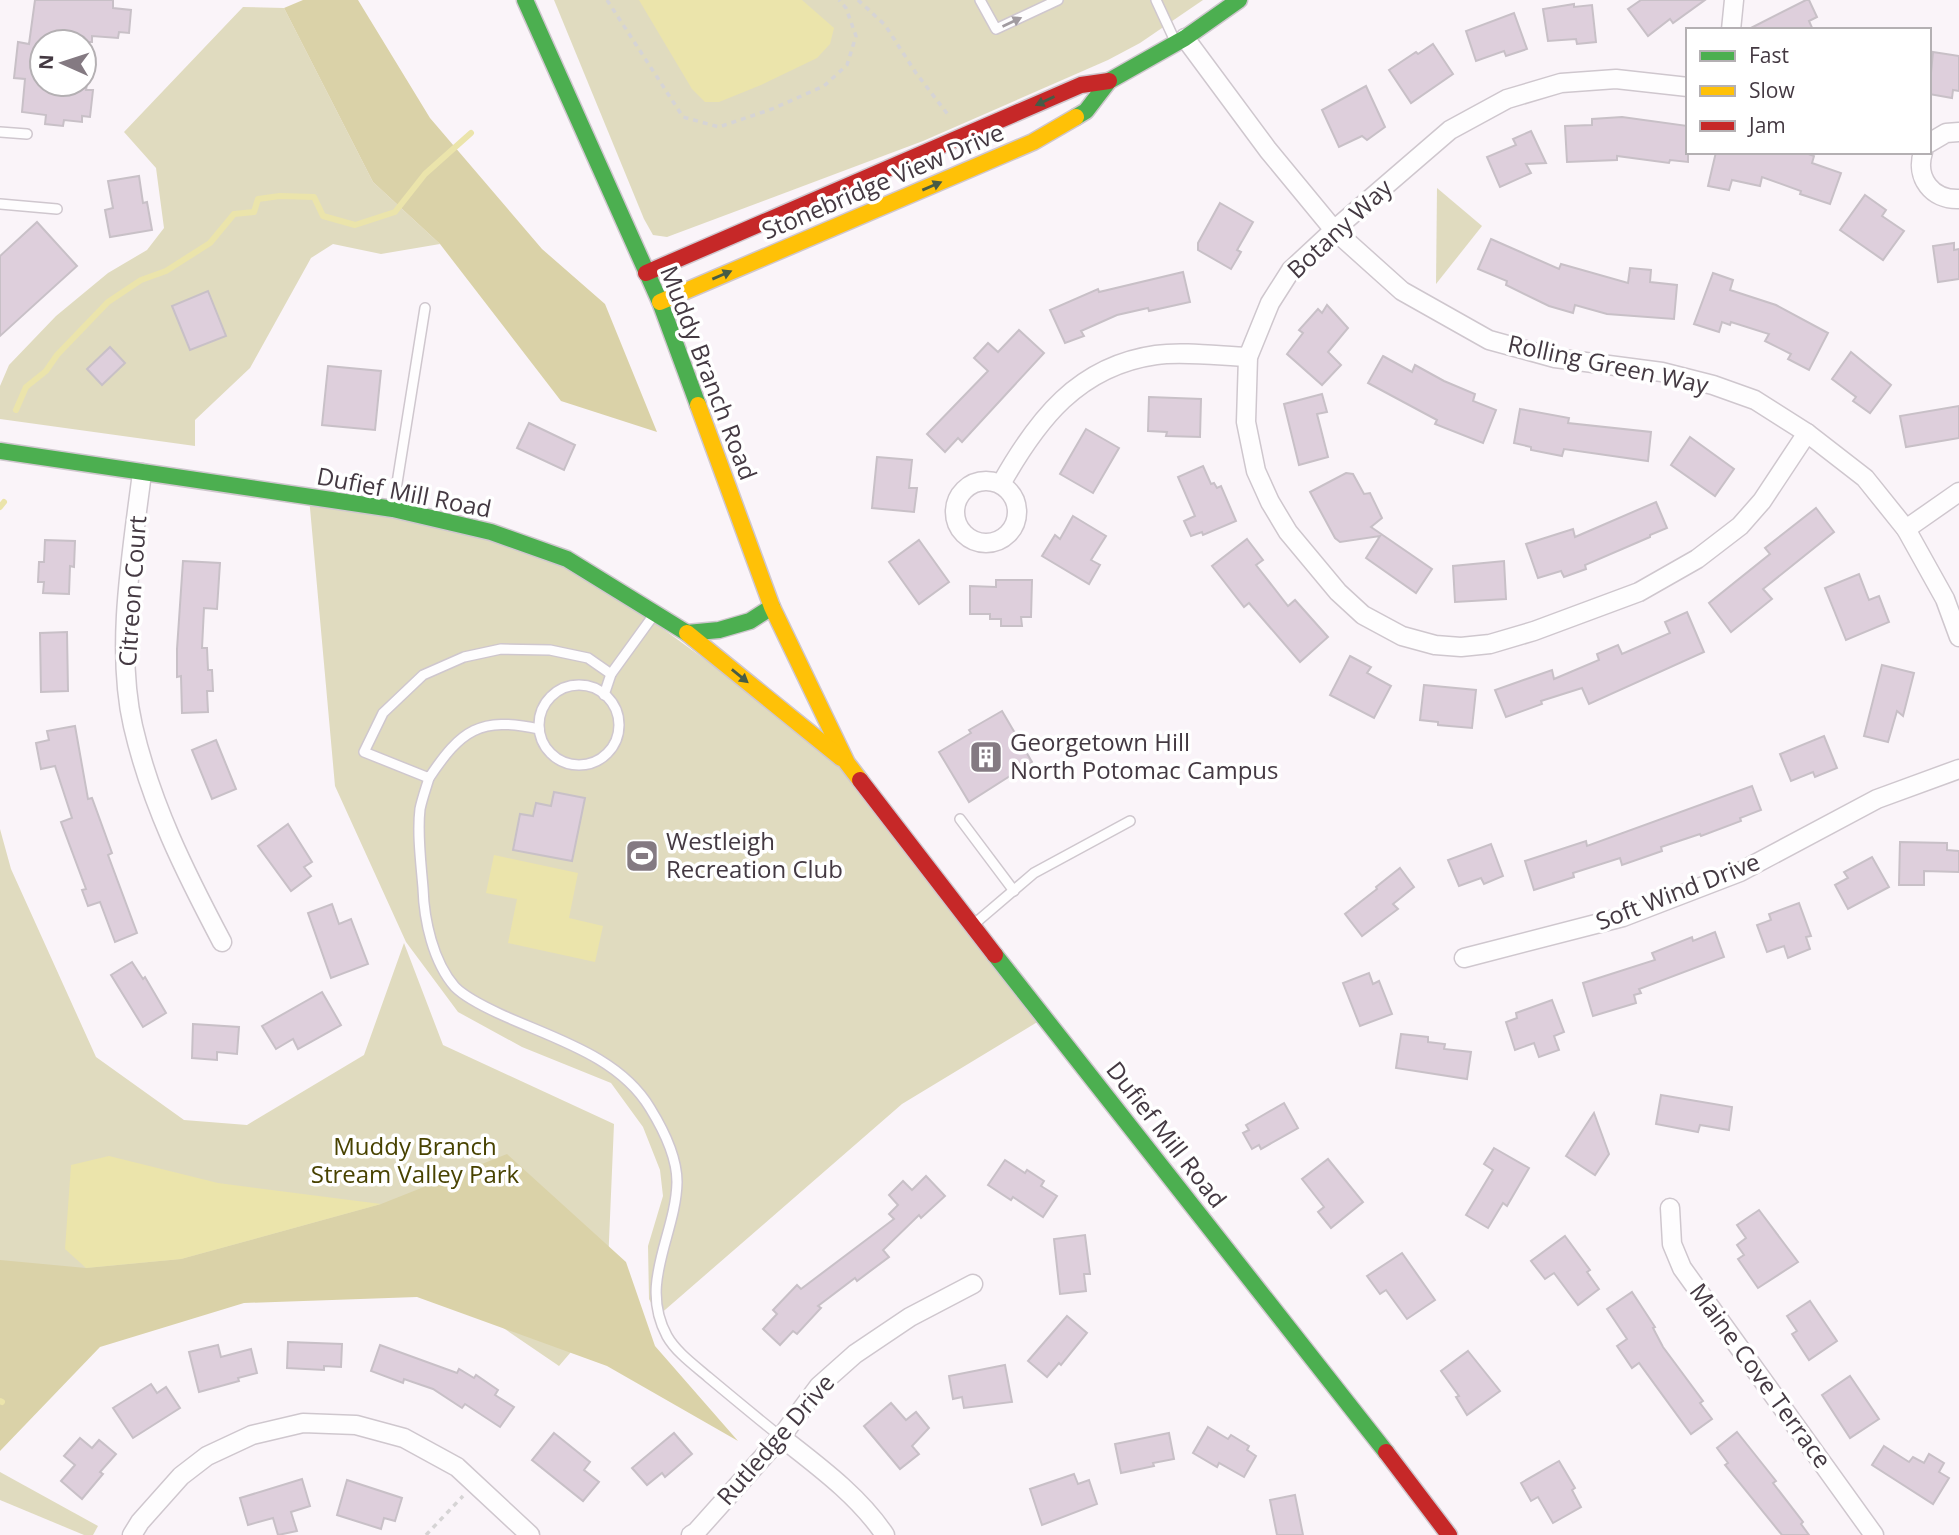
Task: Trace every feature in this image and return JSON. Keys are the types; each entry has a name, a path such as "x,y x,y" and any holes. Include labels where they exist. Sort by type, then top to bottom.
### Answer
{"main road":[{"name":"Muddy Branch Road","path":"525,0 660,302 772,607 847,763"},
{"name":"Stonebridge View Drive","path":"660,302 1033,142 1086,111 1110,81 1180,40 1239,0"},
{"name":"Stonebridge View Drive","path":"646,273 1081,85 1110,81"},
{"name":"Dufief Mill Road","path":"0,452 393,509 491,531 567,559 688,633 847,763 972,926 1306,1348 1449,1535"},
{"path":"688,633 750,621 772,607"}],"street":[{"path":"1731,28 1734,0"},
{"name":"Rolling Green Way","path":"1180,40 1334,230 1402,291 1489,340 1555,358 1662,372 1713,385 1755,400 1807,433 1866,478 1906,529 1945,599 1959,636"},
{"name":"Botany Way","path":"1686,88 1616,79 1561,83 1507,99 1450,130 1334,230 1292,270 1270,303 1248,357 1246,422 1256,471 1288,532 1338,592 1363,615 1402,636 1435,645 1461,647 1490,644 1639,592 1697,559 1740,526 1762,500 1807,433"},
{"path":"1931,144 1946,132 1959,132"},
{"path":"1922,154 1922,177 1927,187 1946,198 1959,199"},
{"path":"1001,484 1023,447 1054,406 1093,376 1122,363 1158,354 1248,357"},
{"name":"Citreon Court","path":"142,473 128,582 126,669 133,725 157,808 180,863 222,942"},
{"path":"1906,529 1959,492"},
{"name":"Soft Wind Drive","path":"1464,958 1636,912 1740,872 1877,799 1959,769"},
{"name":"Maine Cove Terrace","path":"1670,1208 1672,1244 1682,1268 1874,1535"},
{"name":"Rutledge Drive","path":"691,1535 781,1437 819,1386 855,1354 910,1317 973,1284"},
{"path":"132,1535 140,1522 181,1476 208,1456 252,1435 303,1423 356,1425 404,1438 457,1467 530,1535"},
{"path":"781,1437 833,1478 878,1524 885,1535"}],"lane":[{"path":"980,0 996,29 1058,0"},
{"path":"1156,0 1180,40"},
{"path":"0,132 27,134"},
{"path":"0,204 57,209"},
{"path":"393,509 425,309"},
{"path":"604,695 611,674 655,613"},
{"path":"429,778 364,752 383,713 423,675 464,657 501,649 550,650 588,658 611,674"},
{"path":"580,685 593,688 604,695 613,705 618,730 608,753 598,761 573,765 550,753 539,729 545,704 566,687 580,685"},
{"path":"539,729 515,724 496,724 471,731 449,748 429,778 420,809 420,838 423,903 433,950 456,987 490,1009 587,1054 625,1077 649,1106 670,1145 677,1179 673,1215 654,1290 658,1316 668,1338 686,1359 781,1437"},
{"path":"960,819 1014,891"},
{"path":"972,926 1034,873 1129,821"}],"path":[{"path":"607,0 683,117 719,127 772,109 824,86 848,65 856,36 846,8 839,0"},
{"path":"858,0 885,25 915,73 948,116"},
{"path":"426,1535 463,1495 478,1486"}],"green space":[{"path":"554,0 1203,0 1140,43 1108,60 923,141 667,237 653,235 644,219"},
{"path":"243,7 284,8 373,182 440,244 381,254 333,244 311,258 250,368 195,420 195,446 0,419 0,386 9,365 56,316 108,273 147,250 164,228 156,168 124,132"},
{"path":"1437,188 1482,226 1436,284"},
{"name":"Westleigh Recreation Club","path":"309,497 567,559 847,763 1044,1018 902,1104 658,1316 649,1299 648,1246 663,1196 660,1170 643,1127 611,1083 522,1047 458,1012 406,942 335,786"},
{"name":"Muddy Branch Stream Valley Park","path":"0,829 11,869 96,1057 184,1120 247,1125 364,1055 404,943 443,1045 614,1124 606,1311 559,1366 436,1282 286,1261 92,1328 0,1447"},
{"path":"0,1472 98,1526 93,1535 84,1535 0,1500"}],"shaded area":[{"path":"303,0 358,0 430,118 542,249 605,304 657,432 561,401 440,244 373,182 284,8"},
{"path":"639,0 802,0 834,28 830,44 817,58 719,102 705,102 692,89"},
{"path":"494,855 578,873 569,918 603,926 595,962 508,943 517,899 486,893"},
{"path":"507,1154 626,1262 655,1346 738,1441 607,1366 417,1297 244,1303 100,1347 0,1451 0,1260 86,1268 181,1259 381,1204"},
{"path":"109,1156 218,1183 381,1204 181,1259 86,1268 65,1249 71,1165"}],"building":[{"path":"35,0 113,0 113,8 131,10 129,33 119,32 118,38 98,36 98,28 31,28"},
{"path":"1641,0 1705,0 1673,23 1670,19 1648,36 1628,9"},
{"path":"1806,0 1809,0 1817,17 1809,21 1812,28 1751,28"},
{"path":"1574,4 1574,7 1592,5 1596,42 1577,44 1576,39 1548,41 1543,9"},
{"path":"1514,13 1527,49 1506,56 1504,51 1476,61 1466,31"},
{"path":"18,42 28,44 28,98 92,98 90,117 82,116 82,122 64,120 63,126 45,124 46,115 22,112 25,79 14,78"},
{"path":"1433,44 1453,74 1411,103 1389,70"},
{"path":"1933,52 1959,56 1959,91 1953,90 1952,98 1931,94"},
{"path":"1366,86 1385,127 1367,140 1362,136 1339,147 1322,110"},
{"path":"1622,117 1686,126 1688,162 1670,160 1669,163 1617,156 1617,160 1567,162 1565,126 1592,125 1592,119"},
{"path":"1531,131 1546,163 1526,164 1531,173 1500,187 1487,157 1516,145 1513,139"},
{"path":"1716,154 1808,154 1814,156 1812,163 1841,173 1830,204 1762,177 1760,186 1732,180 1729,190 1708,186"},
{"path":"139,176 143,203 147,202 152,230 110,237 105,210 113,208 108,181"},
{"path":"1865,195 1886,210 1882,216 1904,231 1883,260 1840,230"},
{"path":"1220,203 1253,222 1237,250 1241,252 1231,269 1198,250 1198,243"},
{"path":"37,222 77,266 0,336 0,256"},
{"path":"1491,239 1559,269 1561,264 1628,283 1630,268 1651,270 1650,282 1677,285 1674,319 1607,314 1575,305 1573,313 1549,306 1506,285 1507,281 1478,269"},
{"path":"1954,243 1954,250 1959,249 1959,279 1938,282 1933,246"},
{"path":"1183,272 1190,302 1117,315 1081,331 1084,336 1065,343 1050,310 1098,289 1099,292"},
{"path":"1713,273 1733,280 1730,290 1776,305 1828,333 1809,370 1788,359 1791,354 1765,341 1769,334 1731,322 1730,325 1722,322 1719,332 1694,324"},
{"path":"208,291 226,336 190,350 172,306"},
{"path":"1327,305 1348,328 1328,352 1341,365 1322,385 1287,354 1303,333 1299,330 1318,309 1322,313"},
{"path":"1019,330 1044,353 962,442 958,438 945,452 927,434 988,371 974,358 988,343 998,352"},
{"path":"110,347 125,363 102,385 87,369"},
{"path":"1851,352 1891,385 1870,413 1853,401 1856,397 1832,379"},
{"path":"1383,356 1412,372 1415,365 1475,394 1473,401 1496,410 1483,443 1435,424 1437,420 1368,383"},
{"path":"328,366 381,371 375,430 322,425"},
{"path":"1322,394 1327,412 1317,414 1328,457 1299,465 1284,404"},
{"path":"1149,397 1201,399 1200,437 1166,436 1167,432 1148,431"},
{"path":"1959,406 1959,438 1906,447 1900,416"},
{"path":"1520,409 1569,418 1568,423 1651,432 1648,461 1564,449 1562,456 1531,450 1531,447 1514,443"},
{"path":"529,423 575,445 564,470 517,448"},
{"path":"1086,429 1119,448 1093,493 1060,474"},
{"path":"1690,437 1734,469 1715,496 1671,465"},
{"path":"877,457 912,460 909,488 917,488 914,512 872,508"},
{"path":"1203,466 1211,484 1214,483 1217,488 1221,486 1236,521 1203,535 1202,532 1191,536 1184,521 1195,516 1178,477"},
{"path":"1346,473 1353,474 1364,494 1370,493 1382,518 1371,527 1432,569 1416,593 1366,558 1380,536 1340,542 1335,538 1310,492"},
{"path":"1656,502 1667,528 1585,565 1586,569 1564,577 1561,571 1538,578 1526,544 1573,529 1575,537"},
{"path":"1816,508 1834,532 1763,589 1772,599 1731,632 1709,603 1770,554 1765,548"},
{"path":"1073,516 1106,536 1091,560 1100,565 1089,584 1042,556 1055,535 1060,539"},
{"path":"1247,539 1263,560 1256,565 1288,606 1295,600 1328,637 1300,662 1249,603 1244,607 1212,566"},
{"path":"45,540 75,541 74,567 70,566 69,594 43,593 44,582 38,582 39,562 44,562"},
{"path":"919,540 949,582 919,604 889,562"},
{"path":"183,561 220,563 217,609 204,608 202,648 207,648 213,691 207,691 208,712 182,713 181,676 177,677 177,649"},
{"path":"1504,561 1506,599 1455,602 1453,566"},
{"path":"1859,574 1869,600 1879,596 1889,622 1846,640 1825,588"},
{"path":"996,580 1032,580 1031,617 1021,617 1022,626 1001,626 1001,619 990,619 990,614 970,614 970,586 996,587"},
{"path":"1687,612 1704,652 1589,704 1582,688 1541,701 1542,704 1506,717 1495,690 1552,670 1554,679 1599,660 1597,654 1618,645 1622,654 1670,633 1665,622"},
{"path":"67,632 68,691 41,692 40,633"},
{"path":"1350,656 1371,667 1367,673 1391,686 1374,718 1330,695"},
{"path":"1882,665 1914,673 1903,716 1897,711 1888,742 1864,736"},
{"path":"1424,685 1476,690 1472,728 1438,725 1438,722 1420,720"},
{"name":"Georgetown Hill North Potomac Campus","path":"1002,711 1032,762 969,802 939,752"},
{"path":"75,726 88,799 92,798 112,853 108,855 137,933 115,942 100,902 88,906 82,890 86,889 61,822 72,818 55,766 41,769 36,743 49,740 47,731"},
{"path":"1824,736 1837,768 1815,777 1813,772 1791,781 1780,754"},
{"path":"216,740 236,789 212,799 192,750"},
{"path":"1752,786 1761,810 1740,818 1741,821 1661,847 1662,851 1622,865 1620,858 1573,873 1574,877 1534,890 1525,861 1586,841 1587,846"},
{"path":"554,792 585,798 572,861 513,850 520,814 533,816 536,803 551,806"},
{"path":"288,824 312,862 304,867 311,876 291,891 258,846"},
{"path":"1900,842 1947,843 1947,850 1959,851 1959,872 1924,871 1924,885 1899,885"},
{"path":"1491,844 1503,876 1484,884 1481,878 1459,886 1448,860"},
{"path":"1872,857 1889,887 1848,909 1835,885 1848,878 1844,872"},
{"path":"1400,868 1414,887 1393,904 1398,909 1362,936 1345,914"},
{"path":"1799,903 1811,936 1806,937 1810,949 1788,958 1784,946 1767,952 1757,925 1771,920 1769,914"},
{"path":"332,904 339,924 351,919 368,964 331,978 308,913"},
{"path":"1715,932 1724,957 1639,989 1641,993 1634,995 1636,1003 1593,1016 1583,983 1655,960 1652,953 1692,937 1693,941"},
{"path":"132,962 143,979 145,977 166,1013 143,1027 111,975"},
{"path":"1369,973 1373,984 1379,981 1392,1014 1360,1026 1343,983"},
{"path":"322,992 341,1025 298,1049 293,1039 276,1049 262,1026"},
{"path":"1552,1000 1564,1032 1554,1036 1559,1050 1539,1057 1534,1043 1515,1050 1506,1022 1517,1018 1516,1013"},
{"path":"193,1024 239,1027 237,1054 217,1052 217,1060 192,1058"},
{"path":"1401,1034 1428,1037 1428,1042 1445,1044 1444,1049 1471,1052 1467,1079 1396,1068"},
{"path":"1661,1095 1732,1107 1729,1130 1700,1125 1698,1132 1656,1124"},
{"path":"1284,1103 1298,1128 1261,1149 1259,1145 1252,1149 1243,1133 1249,1130 1246,1125"},
{"path":"1594,1113 1609,1154 1595,1175 1566,1156"},
{"path":"1494,1148 1529,1168 1507,1206 1503,1203 1488,1228 1466,1215 1493,1170 1484,1164"},
{"path":"1328,1159 1363,1202 1331,1228 1318,1212 1324,1207 1302,1179"},
{"path":"1005,1160 1044,1181 1041,1186 1057,1196 1043,1217 1013,1197 1011,1200 988,1185"},
{"path":"926,1176 945,1196 921,1218 919,1215 883,1250 889,1257 818,1306 821,1308 797,1334 793,1331 780,1345 763,1329 777,1314 773,1310 797,1285 801,1289 894,1219 889,1214 898,1205 889,1195 903,1181 912,1190"},
{"path":"1759,1210 1798,1262 1758,1288 1738,1259 1744,1255 1737,1245 1746,1238 1737,1225"},
{"path":"1085,1235 1090,1274 1084,1274 1086,1291 1060,1294 1054,1239"},
{"path":"1565,1236 1590,1270 1587,1272 1599,1289 1578,1305 1554,1273 1545,1279 1531,1261"},
{"path":"1402,1253 1435,1300 1407,1319 1386,1290 1380,1294 1367,1276"},
{"path":"1632,1292 1655,1327 1653,1328 1663,1347 1703,1401 1700,1403 1712,1419 1691,1434 1639,1363 1632,1368 1617,1346 1627,1339 1607,1309"},
{"path":"1810,1301 1837,1341 1809,1360 1792,1334 1797,1331 1787,1316"},
{"path":"1067,1316 1087,1333 1061,1365 1059,1363 1047,1377 1028,1361"},
{"path":"288,1342 342,1344 341,1367 324,1366 324,1370 287,1368"},
{"path":"218,1345 221,1357 251,1349 257,1373 199,1392 189,1352"},
{"path":"380,1345 457,1373 459,1369 474,1378 476,1375 498,1390 495,1395 514,1407 500,1427 465,1404 462,1408 433,1389 404,1379 403,1383 371,1371"},
{"path":"1468,1351 1500,1391 1467,1415 1456,1397 1459,1396 1441,1371"},
{"path":"1005,1365 1012,1402 964,1408 962,1397 953,1399 949,1376"},
{"path":"1850,1376 1879,1419 1850,1438 1822,1395"},
{"path":"151,1384 157,1393 166,1387 180,1408 133,1438 113,1408"},
{"path":"891,1403 906,1420 916,1412 929,1428 912,1446 919,1454 900,1469 864,1426"},
{"path":"1208,1427 1228,1439 1231,1435 1249,1446 1247,1450 1256,1456 1244,1477 1219,1463 1217,1467 1193,1453"},
{"path":"1737,1432 1776,1481 1773,1483 1803,1522 1801,1524 1809,1535 1782,1535 1725,1465 1728,1463 1717,1448"},
{"path":"554,1433 590,1462 584,1470 599,1482 583,1501 532,1460"},
{"path":"674,1433 692,1454 665,1477 662,1473 647,1485 632,1468"},
{"path":"1169,1433 1174,1459 1121,1473 1115,1444"},
{"path":"80,1438 92,1448 99,1440 116,1454 82,1499 61,1481 75,1465 64,1456"},
{"path":"1884,1446 1909,1462 1913,1457 1924,1463 1929,1454 1944,1463 1939,1472 1949,1478 1933,1504 1872,1465"},
{"path":"1559,1461 1575,1488 1572,1490 1581,1507 1553,1523 1538,1497 1531,1501 1521,1483"},
{"path":"1074,1474 1078,1484 1089,1480 1097,1504 1042,1525 1030,1489"},
{"path":"302,1479 310,1506 291,1512 297,1531 278,1535 273,1518 248,1525 240,1498"},
{"path":"347,1480 402,1498 395,1521 384,1518 381,1529 337,1515"},
{"path":"1295,1495 1303,1535 1277,1535 1270,1500"}],"waterway":[{"path":"16,410 26,387 46,371 57,355 108,302 141,280 166,271 210,243 234,214 254,212 258,199 280,196 314,197 323,216 355,225 395,212 425,174 471,133"},
{"path":"0,507 4,502"}],"traffic: fast":[{"path":"525,0 660,302 698,405"},
{"path":"1076,117 1086,111 1109,81 1185,38 1239,0"},
{"path":"0,451 393,509 491,532 567,559 687,633 719,630 750,621 772,607"},
{"path":"995,955 1386,1452"}],"traffic: slow":[{"path":"660,302 1033,142 1076,117"},
{"path":"698,405 772,607 847,763 860,780"},
{"path":"687,633 841,758"}],"traffic: jam":[{"path":"646,273 1081,85 1109,81"},
{"path":"860,780 995,955"},
{"path":"1386,1452 1449,1535"}],"place":[{"name":"Georgetown Hill North Potomac Campus","path":"986,757"},
{"name":"Westleigh Recreation Club","path":"642,856"}]}
